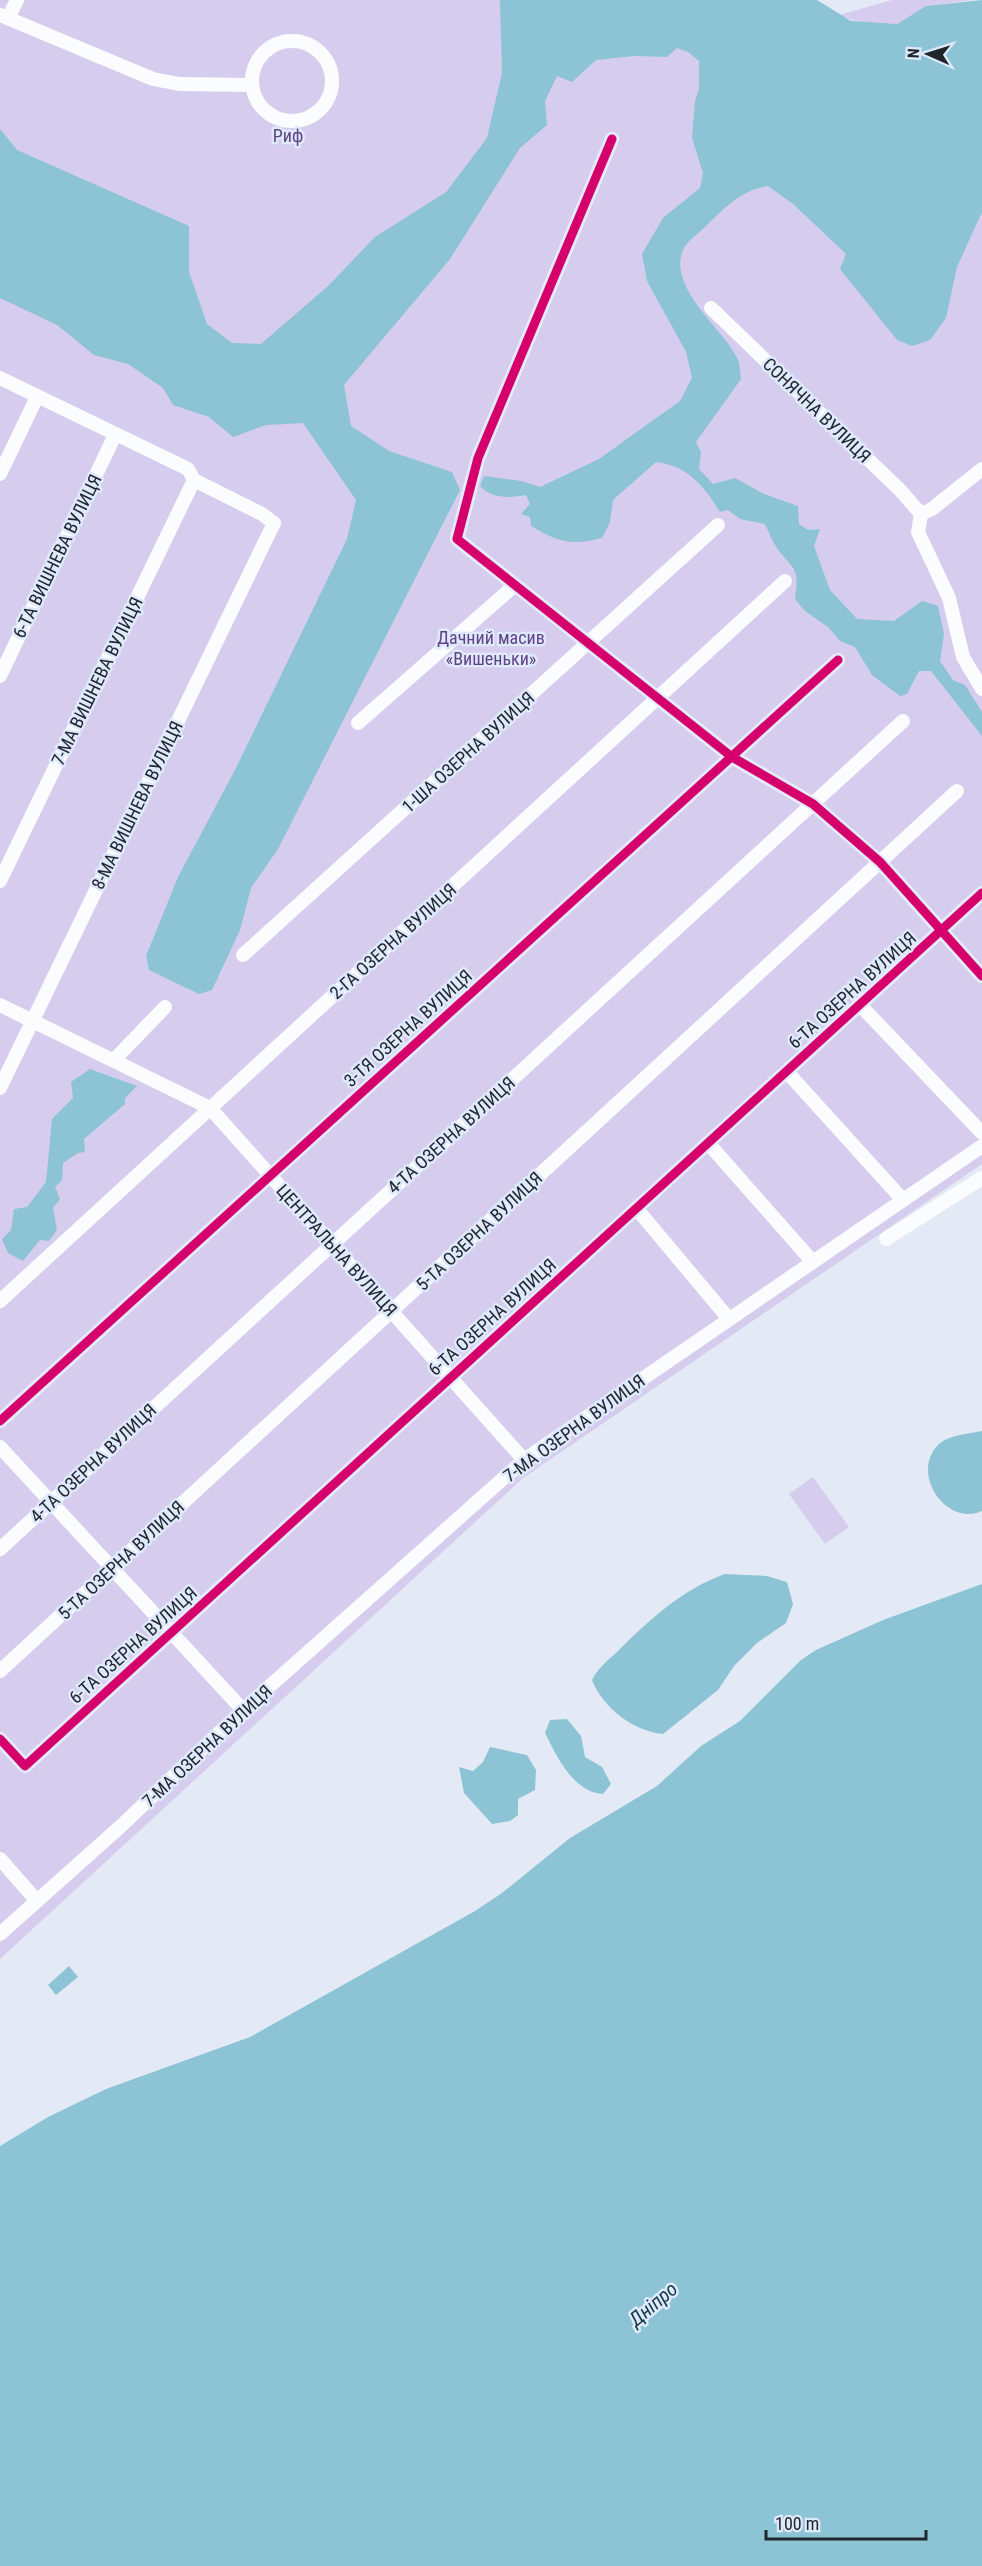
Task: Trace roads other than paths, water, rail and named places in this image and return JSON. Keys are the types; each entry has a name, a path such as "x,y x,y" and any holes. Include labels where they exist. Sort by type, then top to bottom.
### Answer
{"street":[{"path":"17,0 4,16 153,79 179,84 252,85"},
{"path":"292,40 305,42 317,49 326,58 332,70 333,84 330,97 323,108 312,117 299,121 280,119 263,109 255,98 252,85 253,71 263,54 279,43 292,40"},
{"path":"612,139 478,458 468,489 457,539 732,757 813,804 880,862 982,976"},
{"name":"СОНЯЧНА ВУЛИЦЯ","path":"711,308 900,490 921,514"},
{"path":"0,378 188,469 194,480"},
{"path":"0,474 37,396"},
{"name":"6-ТА ВИШНЕВА ВУЛИЦЯ","path":"0,676 115,435"},
{"path":"982,469 932,509 921,514 918,532 948,598 963,657 982,689"},
{"name":"8-МА ВИШНЕВА ВУЛИЦЯ","path":"0,1088 274,523 262,514 194,480"},
{"name":"7-МА ВИШНЕВА ВУЛИЦЯ","path":"0,881 194,480"},
{"name":"1-ША ОЗЕРНА ВУЛИЦЯ","path":"243,955 718,525"},
{"name":"2-ГА ОЗЕРНА ВУЛИЦЯ","path":"0,1301 785,581"},
{"path":"358,723 514,586"},
{"name":"3-ТЯ ОЗЕРНА ВУЛИЦЯ","path":"0,1421 838,660"},
{"name":"4-ТА ОЗЕРНА ВУЛИЦЯ","path":"0,1549 903,721"},
{"name":"5-ТА ОЗЕРНА ВУЛИЦЯ","path":"0,1671 957,791"},
{"name":"6-ТА ОЗЕРНА ВУЛИЦЯ","path":"0,1739 25,1766 982,893"},
{"name":"ЦЕНТРАЛЬНА ВУЛИЦЯ","path":"0,1005 210,1108 524,1460"},
{"path":"860,1005 982,1133"},
{"path":"114,1060 165,1007"},
{"path":"787,1071 903,1200"},
{"path":"708,1143 812,1261"},
{"name":"7-МА ОЗЕРНА ВУЛИЦЯ","path":"0,1934 121,1826 243,1710 524,1460 982,1146"},
{"path":"886,1239 982,1178"},
{"path":"636,1208 729,1319"},
{"path":"0,1447 243,1710"},
{"path":"0,1859 37,1901"}],"water":[{"path":"500,0 817,0 851,21 897,24 926,6 982,0 982,212 957,267 946,318 930,340 912,346 897,340 840,269 846,254 793,204 768,186 749,192 728,206 686,245 680,262 688,291 729,345 740,367 741,379 696,442 701,452 699,469 713,484 735,478 764,494 798,506 799,524 808,530 820,529 814,546 830,590 857,619 894,621 922,601 938,606 944,634 940,661 953,680 965,685 982,712 982,736 931,671 919,671 907,694 900,696 872,675 855,647 840,641 828,627 805,611 795,599 797,581 795,571 777,548 765,524 740,519 728,510 720,512 701,486 677,468 656,462 613,500 610,522 602,538 582,542 557,539 531,526 530,517 521,514 530,504 526,495 513,497 495,495 480,486 484,476 521,481 540,487 599,459 680,401 692,378 686,352 647,281 642,254 663,218 700,188 703,173 692,138 695,101 699,89 699,61 688,52 677,48 667,57 634,56 596,60 572,82 557,76 545,101 547,125 520,148 450,259 344,385 351,426 389,451 452,472 460,490 278,849 251,888 240,930 212,990 199,994 149,970 146,956 178,877 235,770 347,539 356,500 303,423 266,425 233,437 209,417 173,405 163,388 128,364 94,355 57,325 0,298 0,129 17,150 189,226 189,272 207,324 232,343 261,344 328,286 375,237 446,192 487,138 502,73"},
{"path":"90,1069 137,1086 125,1098 125,1104 84,1139 85,1152 78,1153 63,1163 62,1180 55,1187 60,1199 53,1208 57,1230 49,1241 40,1240 23,1261 8,1253 2,1239 11,1230 14,1209 27,1207 46,1182 52,1119 73,1098 71,1082"},
{"path":"982,1431 982,1511 969,1514 956,1511 945,1505 930,1482 928,1469 930,1457 938,1445 947,1439"},
{"path":"725,1574 767,1576 787,1582 793,1604 786,1623 757,1643 734,1666 718,1690 663,1734 630,1723 611,1709 597,1690 592,1680 597,1672 640,1629 666,1607 694,1588"},
{"name":"Дніпро","path":"982,1584 982,2566 0,2566 0,2146 48,2117 106,2089 250,2037 475,1911 502,1893 570,1838 657,1786 701,1746 740,1721 801,1660 816,1650 883,1620"},
{"path":"567,1719 581,1736 585,1757 602,1767 611,1784 603,1794 583,1787 567,1772 545,1733 550,1720"},
{"path":"490,1747 527,1755 536,1770 535,1790 518,1799 518,1815 510,1821 492,1824 464,1793 459,1767 473,1771 483,1762"},
{"path":"69,1966 78,1977 56,1995 48,1985"}],"park label":[{"name":"Риф","path":"288,135"},
{"name":"Дачний масив «Вишеньки»","path":"491,647"}]}
